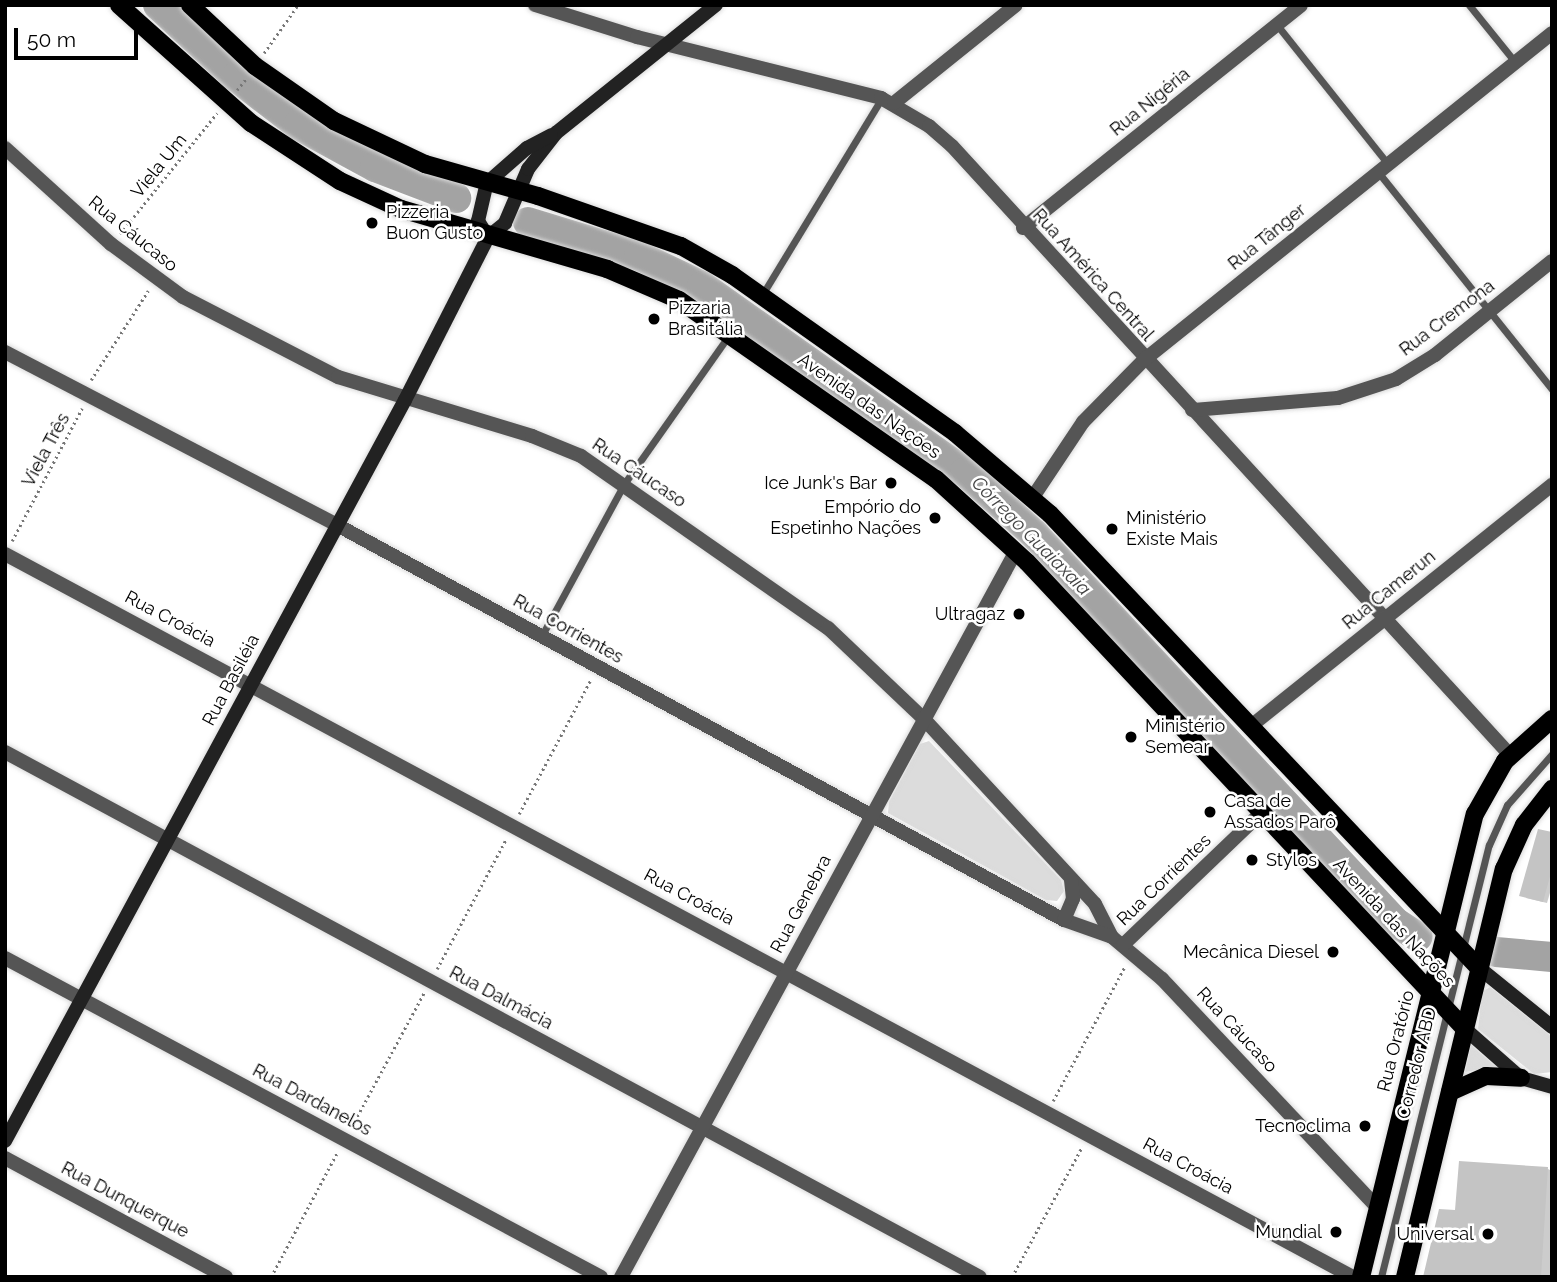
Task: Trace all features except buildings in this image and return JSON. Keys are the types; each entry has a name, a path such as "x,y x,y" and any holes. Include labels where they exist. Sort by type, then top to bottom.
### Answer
{"main road":[{"name":"Avenida das Nações","path":"119,5 230,98 340,181 401,209 628,277 679,300 946,487 1016,551 1464,1028"},
{"name":"Avenida das Nações","path":"190,5 252,71 364,138 484,190 517,190 681,246 761,296 955,433 1033,497 1478,967"},
{"name":"Rua Oratório","path":"1361,1277 1475,814 1510,755 1552,719"},
{"path":"1405,1277 1478,967 1509,855 1524,825 1552,789"},
{"path":"1450,1092 1486,1076 1521,1078"}],"street":[{"name":"Rua América Central","path":"535,5 888,101 952,146 1023,228 1510,755"},
{"path":"556,134 517,190 505,223 488,237 478,221 484,190 527,148 556,134 716,5"},
{"path":"888,101 1016,5"},
{"name":"Rua Nigéria","path":"1023,228 1301,5"},
{"name":"Rua Tânger","path":"1033,497 1083,422 1144,360 1552,33"},
{"name":"Rua Cáucaso","path":"5,148 111,244 156,279 307,364 405,400 555,445 624,484 828,628 923,719 1103,915 1123,945 1377,1207"},
{"name":"Rua Basiléia","path":"5,1141 405,400 488,237"},
{"name":"Rua Cremona","path":"1192,410 1313,401 1376,387 1435,355 1552,261"},
{"name":"Rua Corrientes","path":"5,352 337,525 1064,920 1123,945 1261,813"},
{"name":"Rua Camerun","path":"1251,726 1552,485"},
{"name":"Rua Genebra","path":"621,1277 1016,551"},
{"name":"Rua Croácia","path":"5,554 1353,1277"},
{"name":"Rua Dalmácia","path":"5,752 979,1277"},
{"path":"1064,920 1073,899 1071,880"},
{"name":"Rua Dardanelos","path":"5,958 601,1277"},
{"path":"1478,967 1552,1027"},
{"path":"1464,1028 1521,1078 1549,1084"},
{"name":"Rua Dunquerque","path":"5,1158 226,1277"}],"lane":[{"path":"1469,5 1515,62"},
{"path":"1277,25 1552,389"},
{"path":"761,296 888,101"},
{"path":"541,637 624,484 731,334"},
{"name":"Corredor ABD","path":"1381,1277 1461,950 1499,819 1524,782 1552,754"}],"path":[{"name":"Viela Um","path":"111,244 252,71 298,5"},
{"name":"Viela Três","path":"5,554 86,394 156,279"},
{"path":"1000,516 1013,501"},
{"path":"1046,1112 1123,945"},
{"path":"1012,1277 1088,1135"}],"shaded area":[{"path":"929,741 1061,880 1064,891 1057,901 1046,900 888,813 889,802 920,744"},
{"path":"1490,987 1552,1037 1552,1072 1534,1074 1478,1029 1482,992"},
{"path":"1471,1045 1496,1067 1465,1072"}],"waterway":[{"name":"Córrego Guaiaxaia","path":"158,5 236,77 298,125 375,167 456,198"},
{"name":"Córrego Guaiaxaia","path":"528,222 639,256 702,286 965,472 1034,534 1395,922 1418,937"},
{"name":"Córrego Guaiaxaia","path":"1496,952 1552,957"}],"place":[{"name":"Pizzeria Buon Gusto","path":"372,223"},
{"name":"Pizzaria Brasitália","path":"654,319"},
{"name":"Ice Junk's Bar","path":"891,483"},
{"name":"Empório do Espetinho Nações","path":"935,518"},
{"name":"Ministério Existe Mais","path":"1112,529"},
{"name":"Ultragaz","path":"1019,614"},
{"name":"Ministério Semear","path":"1131,737"},
{"name":"Casa de Assados Parô","path":"1210,812"},
{"name":"Stylos","path":"1252,860"},
{"name":"Mecânica Diesel","path":"1333,952"},
{"name":"Tecnoclima","path":"1365,1126"},
{"name":"Mundial","path":"1336,1232"},
{"name":"Universal","path":"1488,1234"}]}
